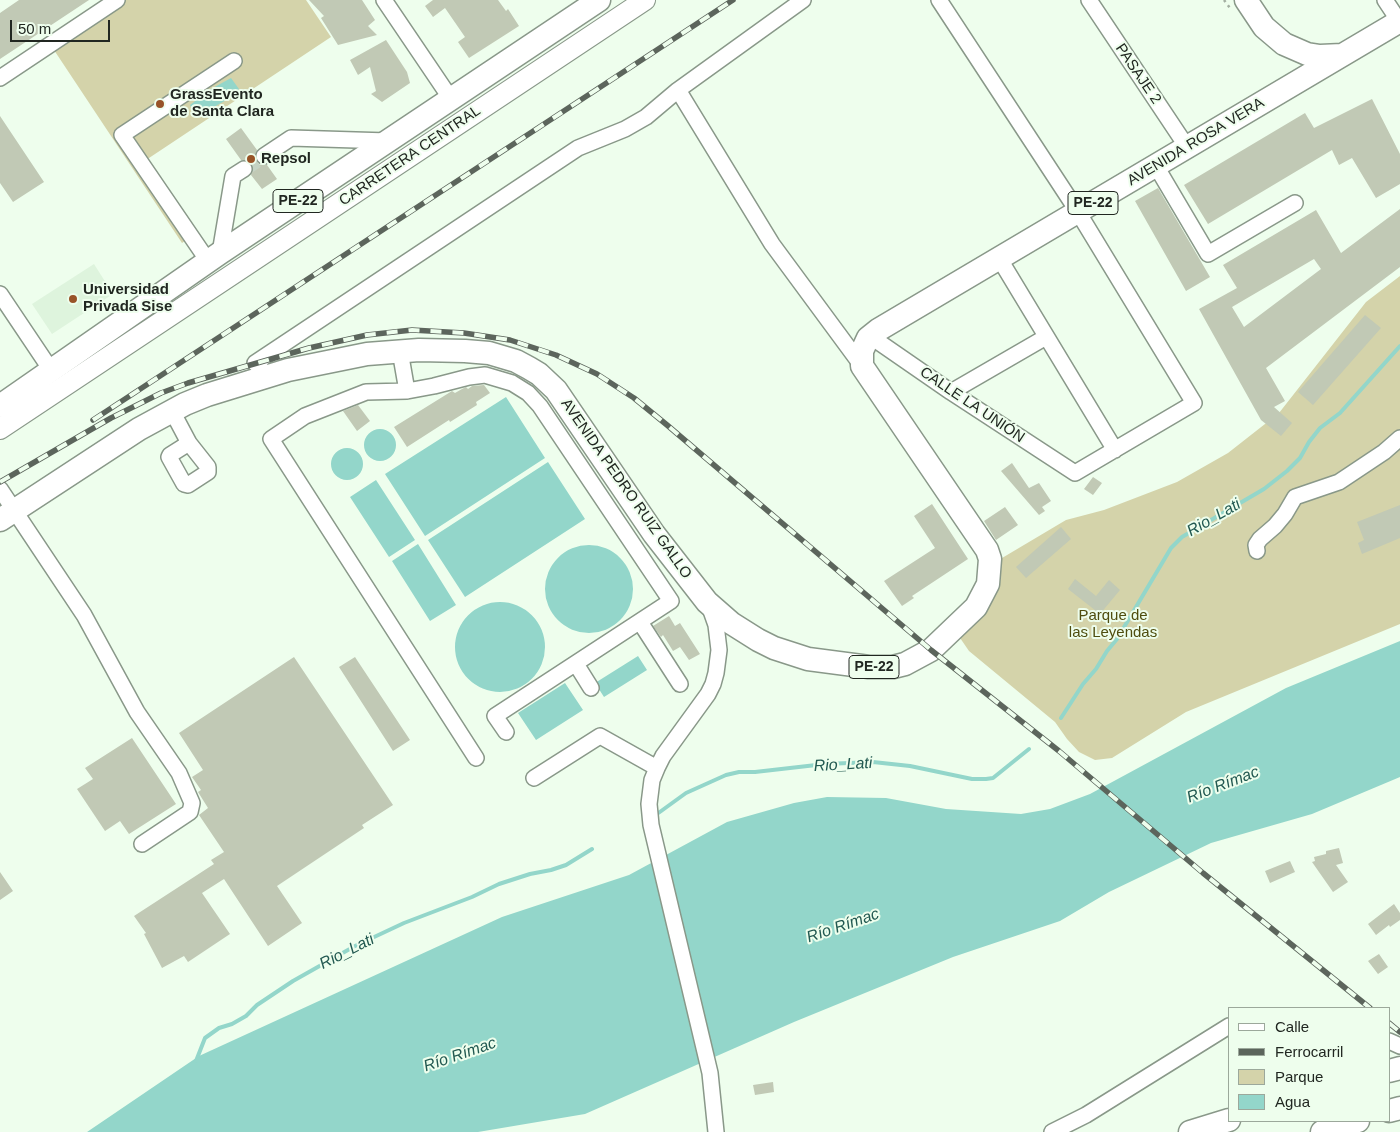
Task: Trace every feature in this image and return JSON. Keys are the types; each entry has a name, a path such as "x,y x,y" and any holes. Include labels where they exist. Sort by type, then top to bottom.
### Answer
{"highway":[{"name":"CARRETERA CENTRAL","path":"0,406 214,257 599,0"},
{"path":"1246,0 1264,27 1284,44 1307,54 1320,56 1344,54"},
{"name":"PE-22","path":"1344,54 1400,21"},
{"name":"AVENIDA ROSA VERA","path":"870,336 1344,54"},
{"path":"862,366 862,351 870,336"},
{"name":"AVENIDA PEDRO RUIZ GALLO","path":"7,515 139,429 207,395 268,376 342,358 400,350 489,353 516,361 539,374 563,400 654,534 707,602 744,632 774,648 808,659 881,668 905,664 931,650 972,613 981,600 988,584 990,559 987,550 862,366"},
{"path":"1190,1132 1228,1120"},
{"path":"1322,1132 1355,1122"}],"main road":[{"name":"CARRETERA CENTRAL","path":"0,429 645,0"}],"street":[{"path":"384,0 451,99"},
{"path":"268,376 255,363 578,148 646,117 678,90 803,0"},
{"path":"939,0 1078,212 1194,403 1115,450 999,258"},
{"name":"PASAJE 2","path":"1090,0 1188,147"},
{"path":"1385,0 1400,21"},
{"path":"0,78 112,1"},
{"path":"214,257 122,135 234,62"},
{"path":"678,90 772,244 862,366"},
{"path":"264,156 291,138 388,141"},
{"path":"1156,166 1208,254 1295,203"},
{"path":"214,257 232,176 244,169"},
{"path":"0,294 51,370"},
{"name":"CALLE LA UNIÓN","path":"870,336 951,392 1075,473 1115,450"},
{"path":"951,392 1046,337"},
{"path":"400,350 407,391"},
{"path":"476,758 270,439 305,416 366,392 407,391 485,375 512,383 528,393 544,412 671,601 495,716 506,732"},
{"path":"172,411 189,443"},
{"path":"1258,551 1256,545 1260,539 1285,514 1295,497 1339,482 1384,452 1400,438"},
{"path":"0,488 7,515 24,527 84,615 137,712 179,773 192,802 190,812 142,844"},
{"path":"707,602 716,625 718,638 718,662 715,678 708,694 663,756 652,780 649,804 654,835 710,1073 716,1132"},
{"path":"640,622 680,684"},
{"path":"576,664 591,688"},
{"path":"534,778 600,736 657,768"},
{"path":"1052,1132 1086,1115 1228,1027"}],"shaded area":[{"name":"Universidad Privada Sise","path":"94,264 113,294 52,334 32,304"}],"green space":[{"name":"GrassEvento de Santa Clara","path":"123,0 306,0 331,37 146,160 195,234 182,243 52,47"},
{"name":"Parque de las Leyendas","path":"1400,276 1400,624 1186,712 1112,758 1095,760 1079,752 1055,722 969,651 958,635 997,561 1066,520 1104,510 1177,482 1228,453 1279,413 1366,302"}],"water":[{"path":"231,78 239,89 230,98 196,117 190,105 211,89"},
{"path":"506,397 545,458 425,536 385,474"},
{"path":"380,429 386,430 391,434 395,439 395,451 391,456 386,460 380,461 374,460 369,456 365,451 364,445 365,439 369,434 374,430"},
{"path":"347,448 353,449 358,453 362,458 362,470 358,475 353,479 347,480 341,479 336,475 332,470 331,464 332,458 336,453 341,449"},
{"path":"548,462 585,519 465,597 428,540"},
{"path":"376,480 415,540 389,557 350,497"},
{"path":"418,544 456,605 430,621 392,561"},
{"path":"589,545 606,548 614,552 626,564 630,572 633,589 630,606 626,614 614,626 606,630 589,633 572,630 564,626 552,614 548,606 545,589 548,572 552,564 564,552 572,548"},
{"path":"500,602 509,603 525,610 537,622 544,638 544,656 537,672 525,684 509,691 500,692 491,691 475,684 463,672 456,656 455,647 456,638 463,622 475,610 491,603"},
{"name":"Río Rímac","path":"1400,641 1400,777 1312,814 1211,843 1109,892 1060,921 953,957 794,1022 585,1114 478,1132 87,1132 199,1056 502,917 629,875 727,822 794,803 827,797 886,798 946,809 1021,814 1050,809 1090,794 1286,688"},
{"path":"638,656 647,670 604,697 595,683"},
{"path":"565,683 583,710 536,740 518,713"}],"building":[{"path":"19,0 89,0 0,59 0,13"},
{"path":"309,0 362,0 375,20 368,26 377,35 338,45 321,18 324,16"},
{"path":"433,0 498,0 506,11 508,9 519,26 469,58 458,42 465,37 445,8 433,17 425,6"},
{"path":"386,40 407,72 410,83 382,102 371,94 376,91 370,67 358,75 350,60"},
{"path":"1372,99 1400,154 1400,184 1376,198 1352,158 1339,165 1332,150 1208,224 1184,185 1305,113 1314,128"},
{"path":"0,116 44,182 13,202 0,183"},
{"name":"Repsol","path":"241,128 257,150 255,156 257,162 260,165 267,165 277,179 262,189 251,175 252,164 241,160 226,139"},
{"path":"1158,188 1210,277 1186,291 1135,201"},
{"path":"1400,209 1400,267 1266,368 1285,401 1274,407 1292,423 1281,436 1261,420 1199,309 1237,288 1223,265 1316,210 1341,253","holes":["1314,259 1321,269 1244,327 1232,307"]},
{"path":"1365,315 1381,328 1313,405 1298,392"},
{"path":"484,385 490,393 476,402 477,405 450,422 449,420 407,447 394,427 452,391 455,393 466,387 468,389 472,386"},
{"path":"358,405 370,421 357,431 343,411"},
{"path":"1012,463 1029,488 1039,483 1051,501 1042,507 1045,511 1039,515 1001,471"},
{"path":"1093,477 1102,483 1093,495 1084,489"},
{"path":"932,504 968,559 912,596 914,598 902,606 884,581 935,548 914,516"},
{"path":"1400,505 1400,538 1362,554 1358,543 1364,540 1357,522"},
{"path":"1005,507 1018,525 996,540 984,521"},
{"path":"1061,527 1071,539 1026,578 1016,567"},
{"path":"1075,579 1096,596 1109,580 1120,590 1100,614 1068,589"},
{"path":"669,616 675,626 680,623 700,654 689,660 680,647 673,651 663,635 661,637 653,626"},
{"path":"294,657 393,805 362,825 364,828 277,886 302,923 268,946 224,879 202,893 230,934 188,962 184,956 162,968 144,934 146,933 134,916 214,864 211,860 224,852 199,815 208,808 198,792 201,790 192,777 203,770 179,733"},
{"path":"355,657 410,740 393,751 339,667"},
{"path":"132,738 176,804 129,834 120,821 105,831 77,789 93,779 85,768"},
{"path":"1339,848 1343,863 1336,865 1348,882 1333,892 1312,862 1315,861 1314,857 1326,854 1326,851"},
{"path":"1290,861 1295,872 1270,883 1265,871"},
{"path":"0,872 13,891 0,900"},
{"path":"1394,904 1400,913 1400,920 1390,927 1389,925 1376,935 1368,924"},
{"path":"1379,954 1388,967 1378,974 1368,961"},
{"path":"773,1082 774,1092 755,1095 753,1085"}],"waterway":[{"name":"Rio_Lati","path":"1061,718 1083,684 1117,639 1171,548 1182,537 1264,489 1287,471 1300,458 1320,428 1340,413 1400,346"},
{"name":"Rio_Lati","path":"657,814 686,793 726,775 739,772 825,764 873,762 910,766 972,779 986,779 993,778 1029,749"},
{"name":"Rio_Lati","path":"196,1061 205,1038 219,1028 232,1024 246,1016 257,1005 293,981 355,946 404,923 472,897 499,884 566,865 592,849"}],"tunnel":[{"path":"244,169 264,156"}],"railway":[{"path":"93,420 733,0"},
{"path":"0,482 111,418 161,393 188,383 309,348 367,335 412,330 464,333 510,340 556,355 597,374 634,398 931,650 1059,751 1203,873 1369,1007"},
{"path":"1390,1024 1400,1032"}],"place":[{"name":"GrassEvento de Santa Clara","path":"160,104"},
{"name":"Repsol","path":"251,159"},
{"name":"Universidad Privada Sise","path":"73,299"}]}
